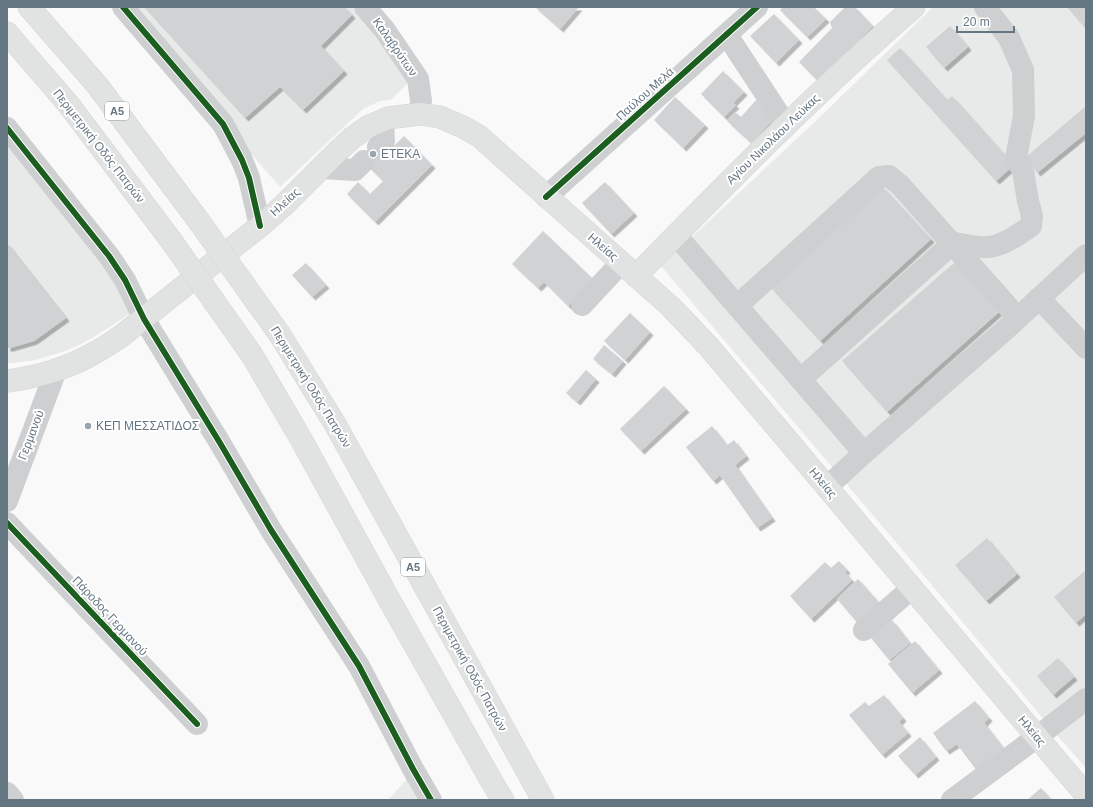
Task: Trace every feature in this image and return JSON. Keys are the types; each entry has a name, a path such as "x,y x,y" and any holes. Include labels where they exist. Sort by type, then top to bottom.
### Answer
{"main road":[{"name":"Περιμετρική Οδός Πατρών","path":"29,7 97,85 198,220 280,335 335,424 543,800"},
{"name":"Αγίου Νικολάου Λεύκας","path":"629,270 676,235 786,125 846,68 914,7"},
{"name":"Περιμετρική Οδός Πατρών","path":"7,33 69,105 170,239 252,355 301,439 492,782 504,800"},
{"name":"Ηλείας","path":"7,381 28,378 72,364 96,352 120,337 260,226 284,205 352,138 369,126 388,118 400,116 420,114 440,117 479,136 682,318 709,347 1086,795"}],"street":[{"path":"123,7 223,124 242,160 249,178 260,226"},
{"name":"Καλαβρύτων","path":"365,7 384,29 418,79 421,101 420,114"},
{"name":"Παύλου Μελά","path":"546,197 758,7"},
{"path":"801,379 953,244 988,247 1008,241 1031,226 1032,216 1023,171 1016,158 1024,116 1023,70 1008,38 985,7"},
{"path":"726,35 786,125"},
{"path":"321,168 355,170 384,141 384,120"},
{"path":"7,128 109,256 125,280 144,318 271,530 359,666 430,800"},
{"path":"738,306 879,177 889,176 900,185 1018,318"},
{"path":"676,235 864,453"},
{"path":"827,488 864,453 1018,318 1086,255"},
{"path":"582,305 629,270"},
{"path":"1039,298 1086,348"},
{"name":"Γερμανού","path":"7,501 56,370"},
{"name":"Πάροδος Γερμανού","path":"7,523 196,724"},
{"path":"864,630 912,588"},
{"path":"952,800 1086,699"},
{"path":"7,793 12,800"}],"shaded area":[{"path":"134,7 358,7 410,81 391,100 380,101 363,109 280,187 242,143"},
{"path":"933,7 1086,7 1086,689 1045,721 900,547 661,266 820,117"},
{"path":"7,140 136,309 87,341 68,350 36,360 14,363 7,363"},
{"path":"1086,712 1086,768 1057,735"},
{"path":"409,777 422,800 388,800"}],"building":[{"path":"144,7 345,7 352,15 321,46 344,71 303,110 280,87 245,118"},
{"path":"535,7 579,7 560,29"},
{"path":"783,7 814,7 826,19 807,37 780,10"},
{"path":"845,7 855,7 873,26 818,81 799,62 832,28 830,22"},
{"path":"1067,7 1086,7 1086,29"},
{"path":"774,14 799,40 776,63 750,36"},
{"path":"950,26 968,47 944,68 926,47"},
{"path":"900,48 947,100 952,96 1014,165 996,181 887,60"},
{"path":"723,71 744,92 733,103 736,105 724,117 701,94"},
{"path":"675,97 705,125 683,148 654,120"},
{"path":"756,100 775,117 751,143 727,121 735,112 741,117"},
{"path":"1086,106 1086,133 1037,173 1026,157"},
{"path":"404,136 432,165 375,222 347,194 358,182 370,194 383,181 360,158 374,143 385,155"},
{"path":"605,182 634,213 611,234 582,203"},
{"path":"883,187 931,239 820,341 772,289"},
{"path":"543,231 593,279 568,306 544,282 538,288 512,264"},
{"path":"7,243 66,318 34,341 10,348 7,348"},
{"path":"955,262 999,312 887,412 842,361"},
{"path":"306,263 326,285 312,297 292,275"},
{"path":"630,313 650,332 625,360 604,341"},
{"path":"604,345 623,361 612,374 593,359"},
{"path":"586,370 596,379 577,402 566,393"},
{"path":"664,386 686,409 641,451 620,429"},
{"path":"712,426 727,445 734,440 746,456 735,465 772,518 757,528 720,475 713,481 686,447"},
{"path":"987,538 1017,574 986,601 955,565"},
{"path":"839,561 847,570 845,572 852,580 811,619 790,596 825,562 831,568"},
{"path":"1086,570 1086,614 1076,623 1054,597"},
{"path":"858,579 882,606 860,626 837,599"},
{"path":"892,620 910,643 889,660 871,638"},
{"path":"915,641 939,670 912,693 888,664"},
{"path":"1058,658 1074,677 1053,695 1037,676"},
{"path":"884,695 903,718 899,722 908,733 882,755 849,715 865,702 869,706"},
{"path":"975,701 989,718 984,723 1008,754 980,775 957,744 946,751 933,733"},
{"path":"920,737 936,757 915,775 898,756"},
{"path":"1041,788 1052,800 1027,800"}],"cycle path":[{"path":"123,7 223,124 242,160 249,178 260,226"},
{"path":"546,197 757,7"},
{"path":"7,128 109,256 125,280 144,319 271,530 359,666 431,800"},
{"path":"7,523 197,724"}],"place":[{"name":"ΕΤΕΚΑ","path":"373,154"},
{"name":"ΚΕΠ ΜΕΣΣΑΤΙΔΟΣ","path":"88,426"}]}
